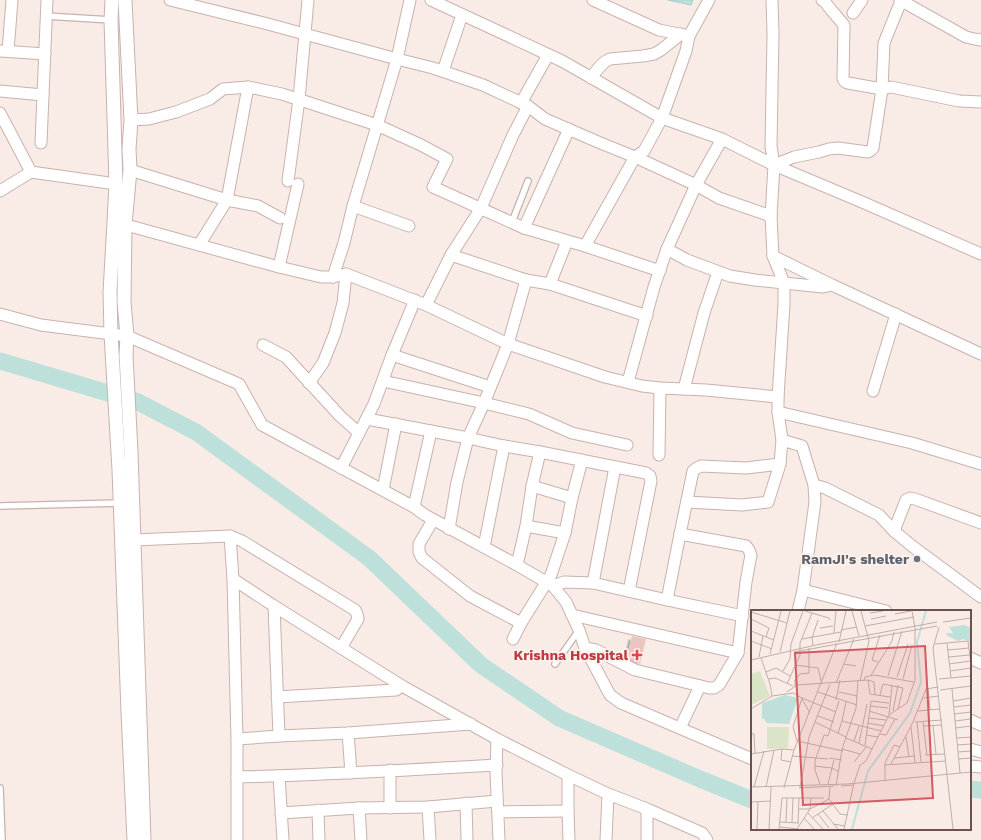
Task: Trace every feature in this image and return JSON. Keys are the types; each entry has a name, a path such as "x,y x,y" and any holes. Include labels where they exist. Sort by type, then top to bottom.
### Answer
{"street":[{"path":"12,0 4,51 45,54"},
{"path":"41,142 47,0"},
{"path":"112,0 116,184 127,336 126,355 131,452 144,840"},
{"path":"125,0 131,120 129,149 130,170 120,223 110,292 110,334 119,470 134,840"},
{"path":"170,0 264,22 433,68 483,85 524,104 545,119 635,157 696,185 719,198 771,216"},
{"path":"279,267 293,182 308,0"},
{"path":"333,277 397,59 410,0"},
{"path":"431,0 562,61 662,118 722,139 774,165 981,254"},
{"path":"593,0 659,30 685,35"},
{"path":"591,78 603,63 610,59 654,54 685,35 709,0"},
{"path":"687,502 742,506 768,502 780,464 782,440 778,412 778,398 784,283 773,256 771,216 774,165 771,146 773,34 772,0"},
{"path":"822,0 844,25 843,72 845,82 854,85 882,89 891,87 959,101 981,102"},
{"path":"854,13 862,0"},
{"path":"774,165 794,157 829,149 838,148 868,152 873,148 882,89 884,43 900,0 966,37 979,40 981,39"},
{"path":"443,71 462,14"},
{"path":"585,246 635,157 644,151 662,118 686,51 685,35"},
{"path":"426,305 451,255 481,208 513,135 524,104 548,55"},
{"path":"131,120 149,119 176,112 210,99 223,89 248,86 282,94 377,125 421,145 447,159 433,187 524,228 585,246 660,272"},
{"path":"199,244 227,200 248,86"},
{"path":"0,91 43,95"},
{"path":"0,113 30,172"},
{"path":"524,228 569,129"},
{"path":"628,382 654,288 667,249 696,185 722,139"},
{"path":"130,170 227,200 258,206 280,218"},
{"path":"0,191 30,172 116,184"},
{"path":"353,206 409,226"},
{"path":"120,223 279,267 321,277 333,277 346,274 415,300 508,344 605,377 642,386 706,390 778,398"},
{"path":"550,284 567,241"},
{"path":"667,249 687,260 730,276 823,287 832,285"},
{"path":"451,255 526,280 550,284 646,316"},
{"path":"773,256 981,354"},
{"path":"684,389 704,313 718,272"},
{"path":"309,383 323,363 335,333 343,303 346,274"},
{"path":"449,529 457,482 468,438 508,344 526,280"},
{"path":"341,468 374,404 392,355 415,300"},
{"path":"0,314 41,325 127,336 239,384 262,426 414,507 433,520 550,584 566,602 579,630 585,648 610,695 621,703 751,759"},
{"path":"873,391 896,314"},
{"path":"264,345 286,357 340,416 358,433"},
{"path":"392,355 490,387"},
{"path":"383,381 484,402 529,414 572,433 627,445"},
{"path":"659,455 660,388"},
{"path":"778,412 912,443 981,464"},
{"path":"367,419 646,473 650,476 651,481 629,592"},
{"path":"383,490 396,424"},
{"path":"414,507 431,431"},
{"path":"782,440 802,446 814,485 815,502 803,590 798,610"},
{"path":"484,547 504,446"},
{"path":"517,565 540,452"},
{"path":"513,639 521,623 550,584 551,575 565,533 582,460"},
{"path":"667,600 693,471 701,466 746,468 780,464"},
{"path":"594,583 615,467"},
{"path":"814,485 825,488 879,515 894,531 912,546 981,597"},
{"path":"532,486 572,498"},
{"path":"894,531 906,500 910,498 981,524"},
{"path":"433,520 419,544 419,552 422,558 470,596 521,623"},
{"path":"526,526 565,533"},
{"path":"585,648 596,650 635,670 709,688 719,686 738,653 750,556 749,550 746,546 680,534"},
{"path":"134,540 230,536 242,541 355,610 358,619 341,648"},
{"path":"230,536 233,579 237,739 236,840"},
{"path":"233,579 402,686 497,739 608,794 702,832 707,840"},
{"path":"550,584 564,582 594,583 629,592 743,616"},
{"path":"803,590 882,610"},
{"path":"274,606 278,736"},
{"path":"572,615 738,653"},
{"path":"971,658 981,663"},
{"path":"277,697 396,690 402,686"},
{"path":"680,728 700,686"},
{"path":"971,720 981,725"},
{"path":"237,739 471,724"},
{"path":"348,733 352,774"},
{"path":"497,739 499,840"},
{"path":"971,749 981,752"},
{"path":"237,777 352,774 390,770 497,765"},
{"path":"971,766 981,767"},
{"path":"390,770 390,808"},
{"path":"568,775 569,840"},
{"path":"279,776 282,840"},
{"path":"606,840 608,794"},
{"path":"281,813 359,808 428,807 466,803 498,807 568,811"},
{"path":"466,803 467,840"},
{"path":"428,807 430,840"},
{"path":"359,808 361,840"},
{"path":"647,809 647,840"},
{"path":"318,810 319,840"}],"lane":[{"path":"46,16 112,20"},
{"path":"512,222 528,181"},
{"path":"0,506 120,503"},
{"path":"555,664 579,630"},
{"path":"0,788 2,840"}],"water":[{"path":"668,0 693,0 691,5"}],"building":[{"path":"632,636 646,639 640,664 627,658"}],"waterway":[{"path":"0,361 138,402 196,432 369,558 481,665 559,718 751,800"},
{"path":"971,789 981,790"}],"place":[{"name":"RamJI's shelter","path":"917,559"},
{"name":"Krishna Hospital","path":"637,655"}]}
